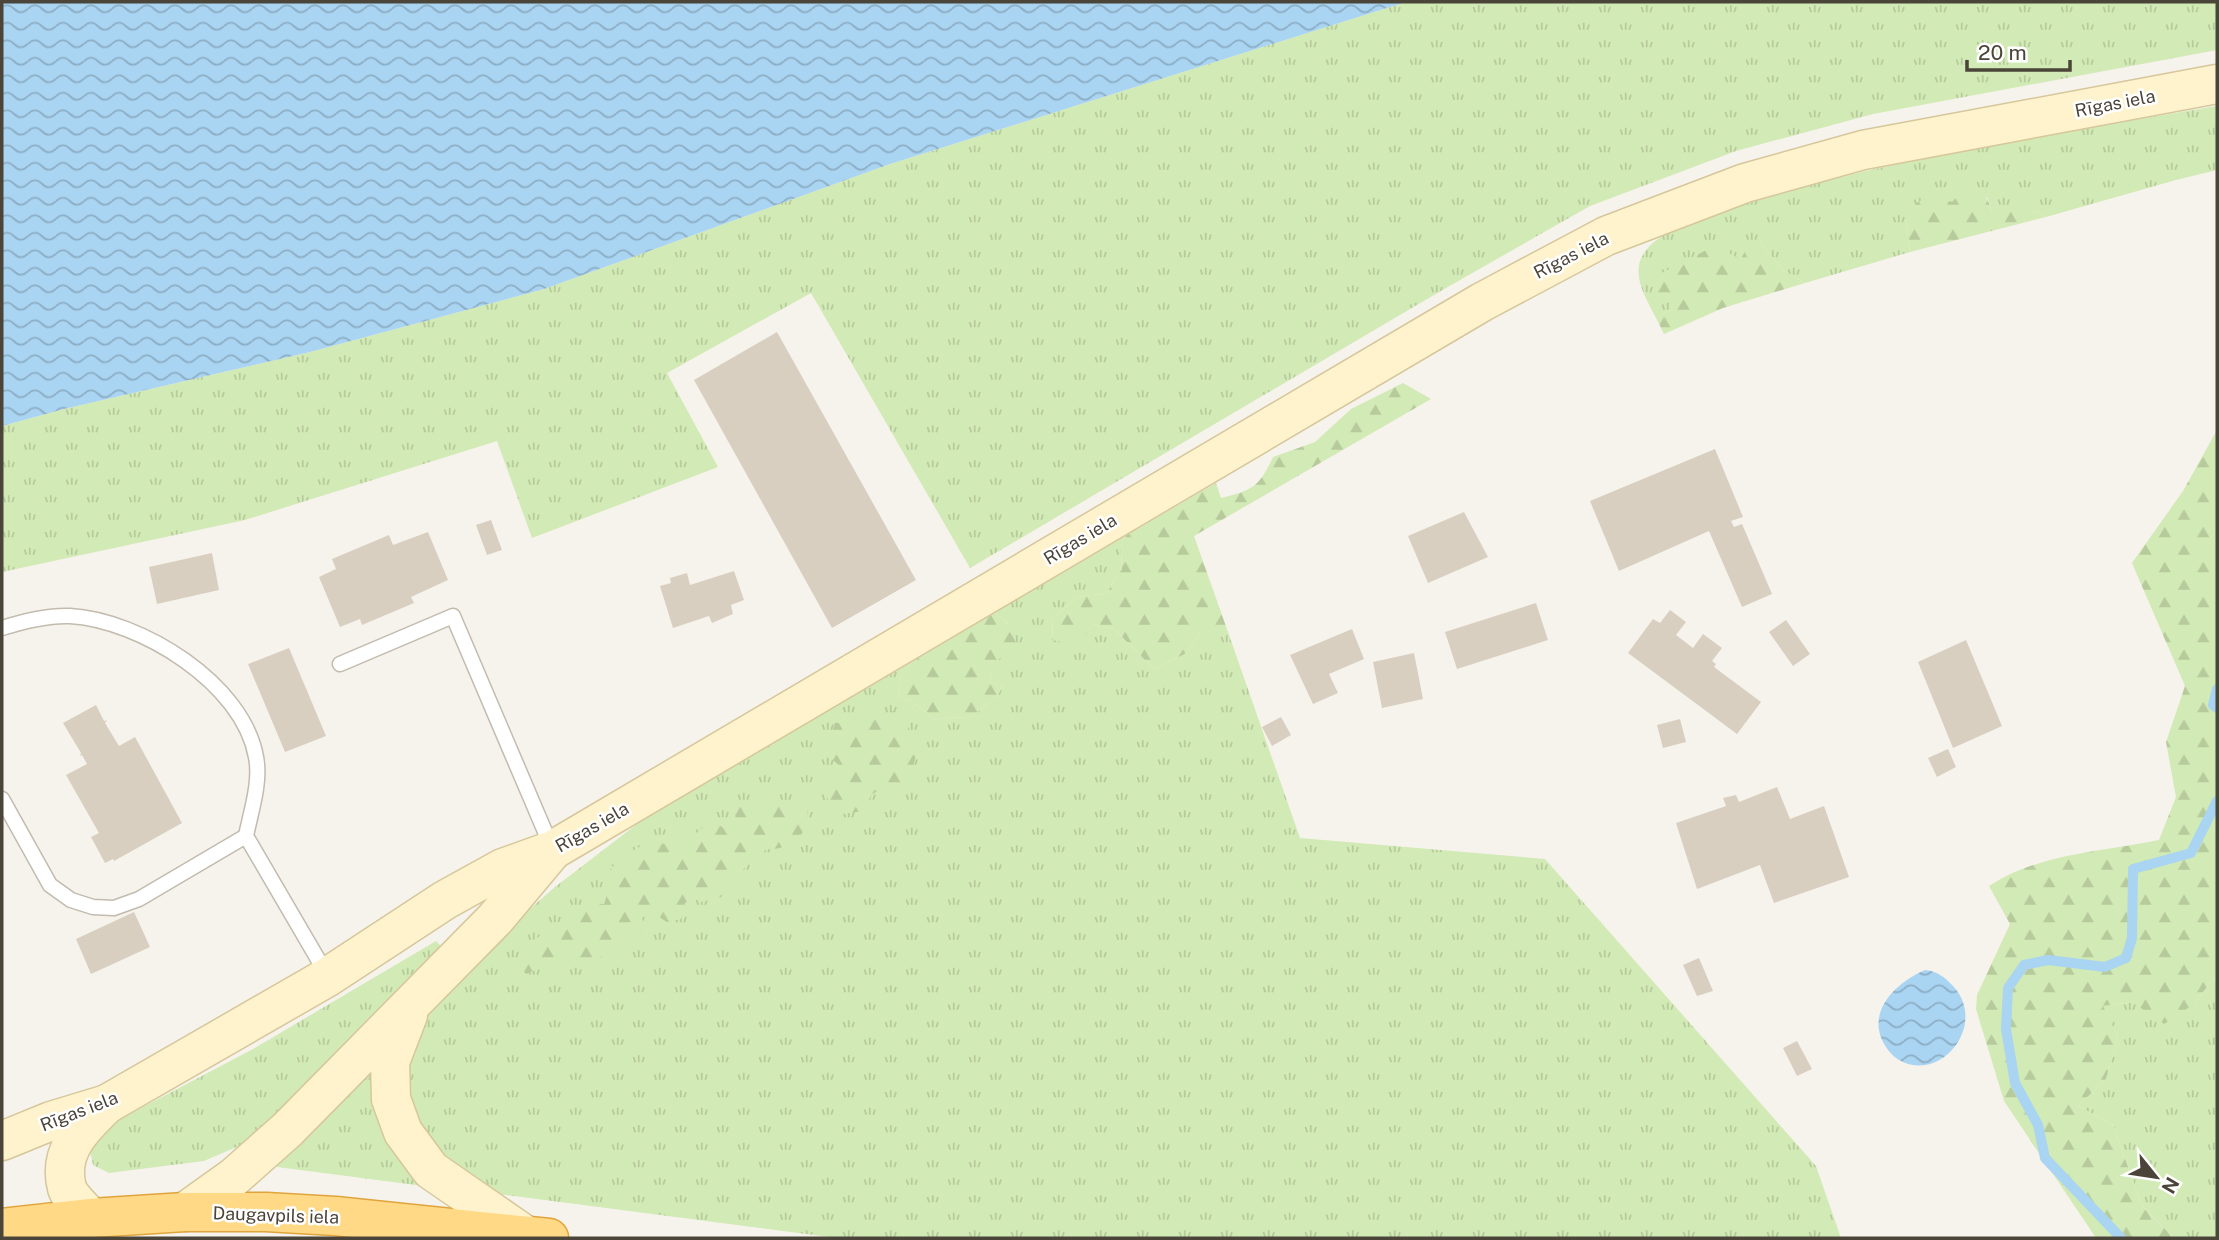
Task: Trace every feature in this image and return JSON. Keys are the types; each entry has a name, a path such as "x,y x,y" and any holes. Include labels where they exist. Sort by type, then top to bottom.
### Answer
{"highway":[{"name":"Daugavpils iela","path":"2,1228 91,1218 185,1212 266,1212 335,1216 537,1237"}],"main road":[{"name":"Rīgas iela","path":"2,1141 51,1121 107,1104 326,978 445,900 503,868 553,850 1482,302 1606,236 1745,183 1863,150 2217,85"},
{"path":"185,1212 233,1177 287,1130 495,919 553,850"},
{"path":"415,999 390,1062 391,1099 403,1132 431,1170 537,1237"},
{"path":"91,1218 68,1190 64,1159 80,1129 107,1104"}],"lane":[{"path":"340,664 453,615 553,850"},
{"path":"2,628 51,616 96,620 127,629 157,644 216,687 229,701 251,739 257,758 256,782 246,836 319,961 326,978"},
{"path":"2,799 50,885 60,894 93,907 114,908 139,899 246,836"}],"green space":[{"path":"1406,2 2217,2 2217,50 1873,114 1736,151 1590,206 970,568 811,293 667,373 718,467 532,538 497,441 245,520 2,572 2,426 310,352 544,289 890,164"},
{"path":"2217,106 2217,170 2046,217 2033,211 1993,214 1987,197 1952,202 1906,221 1910,252 1805,283 1783,270 1759,241 1741,259 1671,302 1671,309 1656,318 1640,284 1641,257 1660,238 1766,198 1866,171 1953,152"},
{"path":"1964,189 1981,192 1989,202 1993,214 2009,205 2046,217 1910,252 1906,221 1916,203 1935,195 1952,202"},
{"path":"1759,241 1783,270 1805,283 1723,308 1664,334 1656,318 1671,309 1671,303 1662,301 1656,290 1654,277 1714,246 1741,259 1747,247"},
{"path":"1403,383 1431,399 1194,536 1228,632 1201,632 1185,654 1154,669 1114,629 1093,624 1077,645 1052,640 1053,617 1078,597 1107,593 1122,570 1121,542 1127,535 1216,483 1221,498 1254,486 1273,457 1315,442 1351,409"},
{"path":"2217,430 2217,980 2213,979 2194,1004 2164,1024 2132,1002 2103,1006 2118,1037 2106,1079 2078,1106 2113,1125 2142,1206 2174,1238 2096,1238 2004,1101 1976,1009 1977,995 2010,924 1989,886 2008,875 2050,860 2159,840 2176,797 2166,742 2185,686 2132,563 2183,491"},
{"path":"1127,535 1121,542 1122,570 1107,593 1078,597 1053,617 1052,640 1093,624 1114,629 1154,669 1185,654 1201,632 1228,632 1300,838 1545,859 1816,1166 1841,1238 837,1238 498,1194 425,1144 400,1082 426,1016 516,921 555,887 650,814 912,662 899,681 900,697 917,705 934,720 948,717 970,718 997,696 1003,686 990,682 1008,623 994,613"},
{"path":"994,613 1010,626 1016,644 998,660 998,666 991,672 990,682 1003,686 997,696 970,718 948,717 934,720 917,705 900,697 899,681 912,662"},
{"path":"893,711 907,722 917,753 907,786 886,786 871,795 863,811 835,815 822,786 837,777 841,767 825,753 835,723 854,722 862,717 879,720"},
{"path":"744,801 758,811 783,802 801,805 807,809 808,818 803,833 791,844 766,849 757,861 746,866 721,897 701,902 693,898 685,903 681,919 667,922 651,912 649,905 641,917 646,926 634,944 615,947 580,966 556,962 526,974 517,964 526,944 584,903 604,904 607,895 615,894 616,883 610,880 610,869 625,855 650,841 669,844 684,841 711,819 725,829 736,824 735,813"},
{"path":"436,941 441,946 262,1128 239,1146 204,1161 109,1173 93,1165 89,1146 95,1138 124,1117 253,1049"},
{"path":"2213,979 2217,980 2217,1238 2174,1238 2142,1206 2113,1125 2078,1106 2106,1079 2118,1037 2102,1006 2132,1002 2194,1004"},
{"path":"374,1069 424,1183 416,1185 277,1167 280,1161"}],"water":[{"path":"2,2 1406,2 890,164 544,289 310,352 2,426"},
{"path":"1925,970 1944,977 1949,982 1961,997 1965,1014 1963,1030 1956,1045 1945,1056 1931,1064 1915,1065 1899,1060 1887,1049 1879,1028 1879,1017 1888,997 1905,981"}],"building":[{"path":"777,332 916,580 832,628 694,380"},
{"path":"1715,449 1743,517 1731,521 1734,527 1742,524 1772,594 1742,607 1709,531 1619,571 1590,501"},
{"path":"1464,512 1488,557 1428,583 1408,536"},
{"path":"491,520 502,550 487,555 476,525"},
{"path":"428,532 448,580 411,597 414,603 362,625 360,619 340,627 319,577 336,569 332,559 389,535 393,545"},
{"path":"212,553 219,590 157,604 149,567"},
{"path":"734,571 744,600 731,605 733,614 712,623 709,616 673,628 660,586 671,583 670,578 687,573 690,585"},
{"path":"1536,603 1548,640 1457,669 1445,632"},
{"path":"1670,610 1686,622 1676,635 1693,648 1703,634 1722,648 1712,661 1716,664 1714,667 1761,702 1737,734 1628,653 1653,619 1660,623"},
{"path":"1786,620 1810,654 1793,666 1769,632"},
{"path":"1352,629 1364,659 1329,674 1338,693 1313,704 1290,655"},
{"path":"1966,640 2002,726 1953,748 1918,662"},
{"path":"289,648 326,736 285,752 248,664"},
{"path":"1414,653 1423,699 1382,708 1373,662"},
{"path":"96,705 104,721 107,720 105,723 119,746 135,737 182,823 114,861 113,859 105,863 91,837 99,833 66,775 87,764 63,723"},
{"path":"1281,717 1291,735 1272,746 1262,727"},
{"path":"1680,719 1686,742 1663,748 1657,725"},
{"path":"1948,749 1956,767 1937,777 1928,758"},
{"path":"1777,787 1790,819 1824,806 1849,877 1774,903 1760,865 1697,889 1676,823 1726,806 1723,798 1736,795 1739,802"},
{"path":"134,912 150,947 91,974 76,939"},
{"path":"1699,958 1713,991 1697,996 1683,965"},
{"path":"1797,1041 1812,1069 1797,1076 1783,1048"}],"waterway":[{"path":"2217,689 2213,705 2217,708"},
{"path":"2121,1238 2045,1158 2038,1125 2015,1083 2006,1029 2008,988 2024,965 2048,960 2105,967 2126,958 2132,938 2133,869 2191,853 2217,801"}]}
